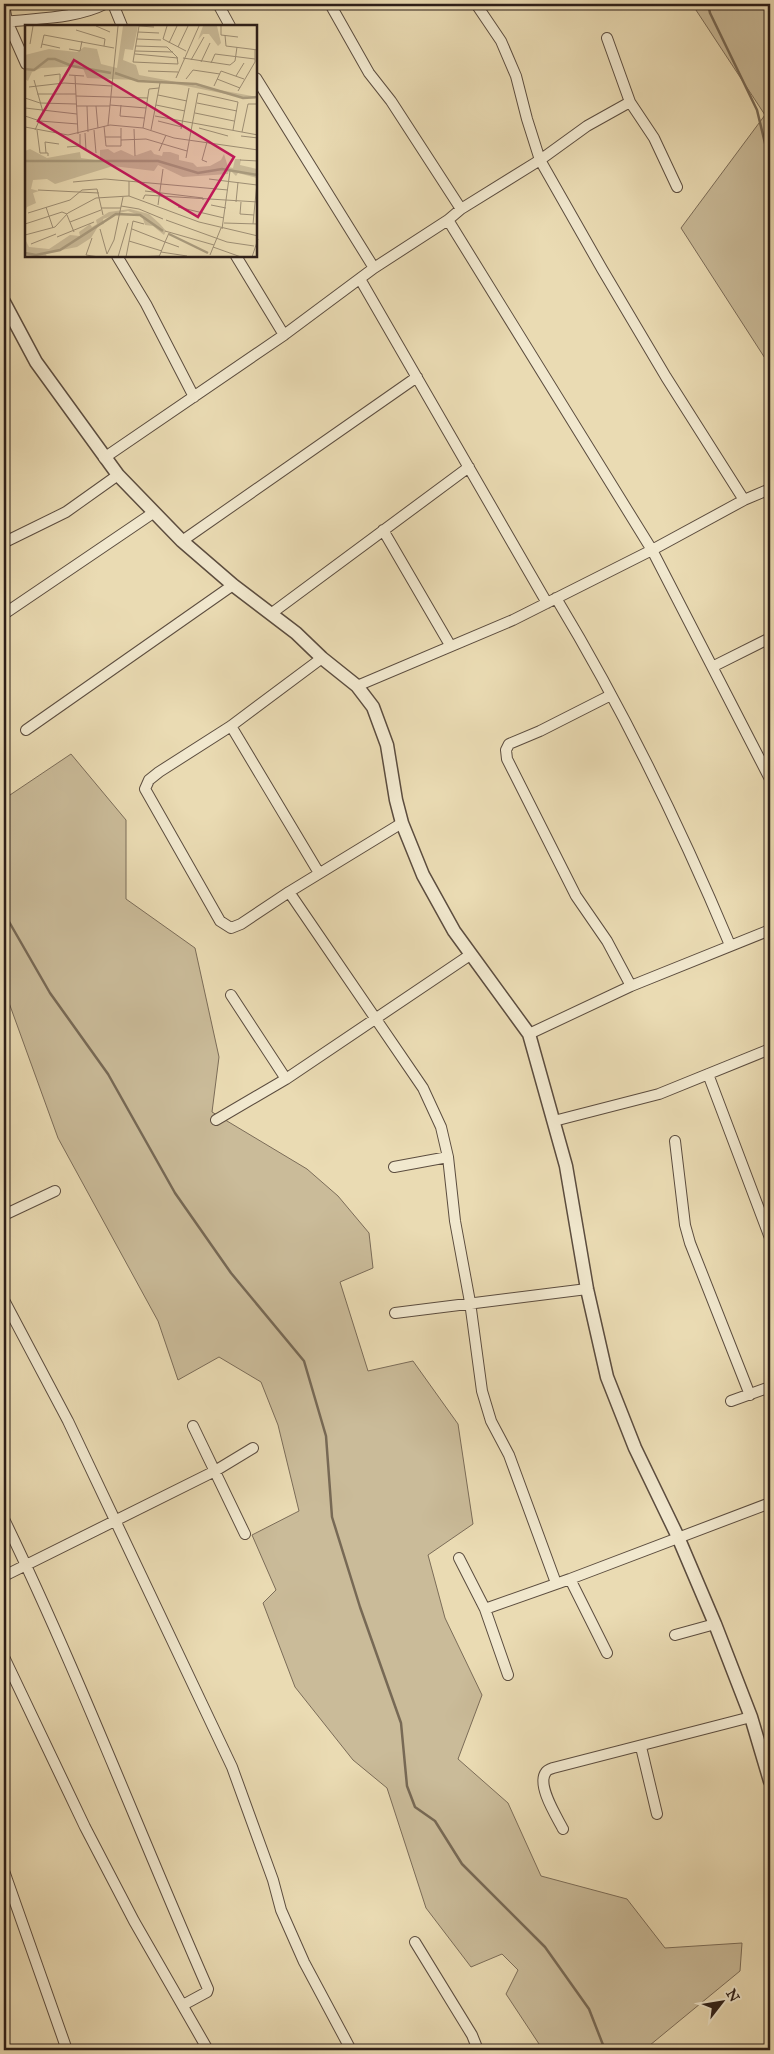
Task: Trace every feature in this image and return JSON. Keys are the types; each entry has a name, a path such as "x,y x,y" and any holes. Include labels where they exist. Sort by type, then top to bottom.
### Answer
{"street":[{"path":"6,21 86,11 105,4"},
{"path":"113,4 122,25"},
{"path":"218,4 229,25"},
{"path":"330,4 369,73 391,101 461,209"},
{"path":"477,4 501,40 516,76 526,118 540,160 661,368 744,500"},
{"path":"4,5 6,21 25,62"},
{"path":"606,38 630,102 654,138 676,187"},
{"path":"258,81 374,268"},
{"path":"104,458 284,336 374,268 448,220 461,209 540,160 587,126 630,102"},
{"path":"448,220 652,550 766,761 770,779"},
{"path":"118,258 146,304 194,397"},
{"path":"237,258 284,336"},
{"path":"360,279 468,467 611,695 694,859 730,945"},
{"path":"4,302 36,362 118,475 182,541 233,585 296,633 322,658 356,686 373,707 387,745 396,800 402,823 422,875 470,955 529,1034 566,1166 587,1289 607,1377 635,1448 678,1536 715,1624 751,1716 770,1781"},
{"path":"182,541 417,377"},
{"path":"272,613 468,467"},
{"path":"4,541 7,542 66,512 118,475"},
{"path":"356,686 450,645 514,620 652,550 744,500 770,489"},
{"path":"4,614 153,513"},
{"path":"383,530 450,645"},
{"path":"26,730 233,585"},
{"path":"714,666 770,638"},
{"path":"322,658 231,726 159,772 149,780 145,789 220,921 231,928 241,924 319,873 402,823"},
{"path":"611,695 510,744 506,750 507,759 576,896 607,941 631,986"},
{"path":"231,726 319,873"},
{"path":"289,892 423,1088 440,1127 448,1157 455,1221 470,1302 482,1391 491,1421 509,1455 556,1583"},
{"path":"529,1034 631,986 770,930"},
{"path":"216,1120 286,1079 470,955"},
{"path":"231,995 286,1079"},
{"path":"554,1121 659,1094 770,1049"},
{"path":"708,1074 770,1238"},
{"path":"675,1141 685,1225 750,1395"},
{"path":"394,1167 448,1157"},
{"path":"4,1215 55,1191"},
{"path":"395,1313 470,1302 587,1289"},
{"path":"4,1300 68,1422 232,1767 273,1880 281,1910 304,1962 351,2050"},
{"path":"731,1401 770,1387"},
{"path":"192,1426 245,1534"},
{"path":"4,1576 215,1471 253,1448"},
{"path":"485,1608 570,1579 770,1502"},
{"path":"4,1518 118,1773 208,1989 207,1992 182,2005"},
{"path":"459,1558 485,1608 508,1675"},
{"path":"570,1579 608,1653"},
{"path":"675,1635 715,1624"},
{"path":"4,1657 85,1827 134,1921 208,2050"},
{"path":"563,1829 544,1790 542,1782 546,1772 553,1768 751,1716"},
{"path":"641,1746 658,1814"},
{"path":"4,1871 67,2050"},
{"path":"414,1942 472,2035 478,2050"}],"shaded area":[{"path":"692,4 770,4 770,366 681,228 765,115"},
{"path":"71,754 126,820 126,899 195,948 219,1057 212,1112 307,1169 338,1196 369,1233 373,1268 340,1282 368,1371 413,1361 458,1424 473,1524 428,1555 445,1618 482,1695 458,1759 508,1803 541,1876 627,1899 665,1948 742,1943 740,1971 644,2050 543,2050 506,1994 518,1970 502,1954 471,1967 426,1908 387,1788 353,1760 295,1687 263,1603 276,1590 252,1535 299,1511 278,1425 261,1382 219,1357 178,1380 158,1321 58,1138 4,989 4,799"}],"waterway":[{"path":"708,4 710,13 757,110 770,164"},
{"path":"4,913 50,993 108,1074 175,1193 231,1273 304,1361 326,1436 332,1517 360,1607 401,1723 407,1786 415,1807 435,1821 462,1864 545,1947 589,2009 605,2050"}]}
